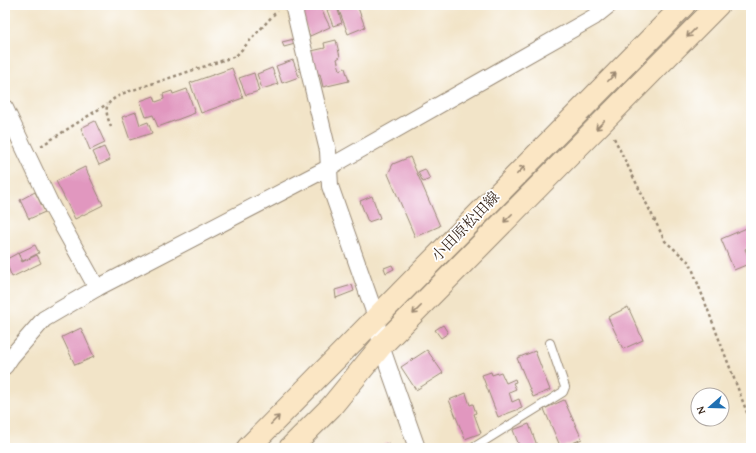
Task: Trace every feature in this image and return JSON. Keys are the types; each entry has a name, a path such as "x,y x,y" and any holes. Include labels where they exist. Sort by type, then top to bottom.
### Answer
{"main road":[{"name":"小田原松田線","path":"248,448 684,5"},
{"name":"小田原松田線","path":"290,448 332,407 381,346 718,5"}],"street":[{"path":"293,5 328,150 330,186 376,317 381,346 417,448"},
{"path":"5,366 44,319 97,288 328,168 481,82 594,16 609,5"},
{"path":"5,108 52,207 97,288"}],"lane":[{"path":"473,448 563,392 565,387 550,343"}],"path":[{"path":"27,155 124,93 236,56 282,5"},
{"path":"107,104 106,114 111,127"},
{"path":"605,120 665,241 690,263 751,423"}],"building":[{"path":"327,5 321,9 330,27 310,36 297,6"},
{"path":"337,5 357,5 365,27 348,34"},
{"path":"337,7 342,23 333,26 327,10"},
{"path":"294,39 295,44 284,47 282,42"},
{"path":"336,40 340,57 337,59 340,70 345,68 349,81 323,87 320,74 316,75 307,52 325,48 324,43"},
{"path":"293,60 299,77 282,83 276,66"},
{"path":"232,68 243,98 201,113 190,83"},
{"path":"272,68 278,84 262,89 257,74"},
{"path":"254,73 259,91 246,95 239,78"},
{"path":"187,89 195,113 158,127 153,115 146,117 140,101 154,96 156,102 164,99 163,94 172,91 173,94"},
{"path":"136,112 140,125 148,122 152,133 130,140 122,117"},
{"path":"95,121 105,143 90,150 81,128"},
{"path":"104,147 110,160 99,165 93,152"},
{"path":"410,157 440,226 415,237 388,174 393,164"},
{"path":"85,167 103,205 75,219 56,181"},
{"path":"425,169 430,179 423,182 418,172"},
{"path":"35,192 45,212 29,219 20,200"},
{"path":"372,196 380,218 368,222 360,201"},
{"path":"749,227 751,231 751,247 745,249 751,263 734,270 721,239"},
{"path":"35,245 39,253 23,261 18,253"},
{"path":"18,253 22,262 37,255 41,263 12,277 5,260"},
{"path":"392,265 394,269 386,273 384,268"},
{"path":"352,285 354,291 336,298 335,290"},
{"path":"628,307 643,340 623,349 608,317"},
{"path":"443,325 448,333 441,338 435,330"},
{"path":"81,328 94,357 75,365 62,337"},
{"path":"427,350 443,373 416,390 401,367"},
{"path":"535,351 550,390 533,397 517,358"},
{"path":"491,372 492,375 501,372 506,383 515,379 516,382 513,383 516,389 509,392 512,402 519,399 522,408 498,417 482,375"},
{"path":"466,393 470,405 473,404 476,413 474,414 481,433 465,439 449,400"},
{"path":"564,400 582,439 561,448 544,409"},
{"path":"529,424 538,448 520,448 513,430"},
{"path":"389,443 391,448 375,448"}]}
